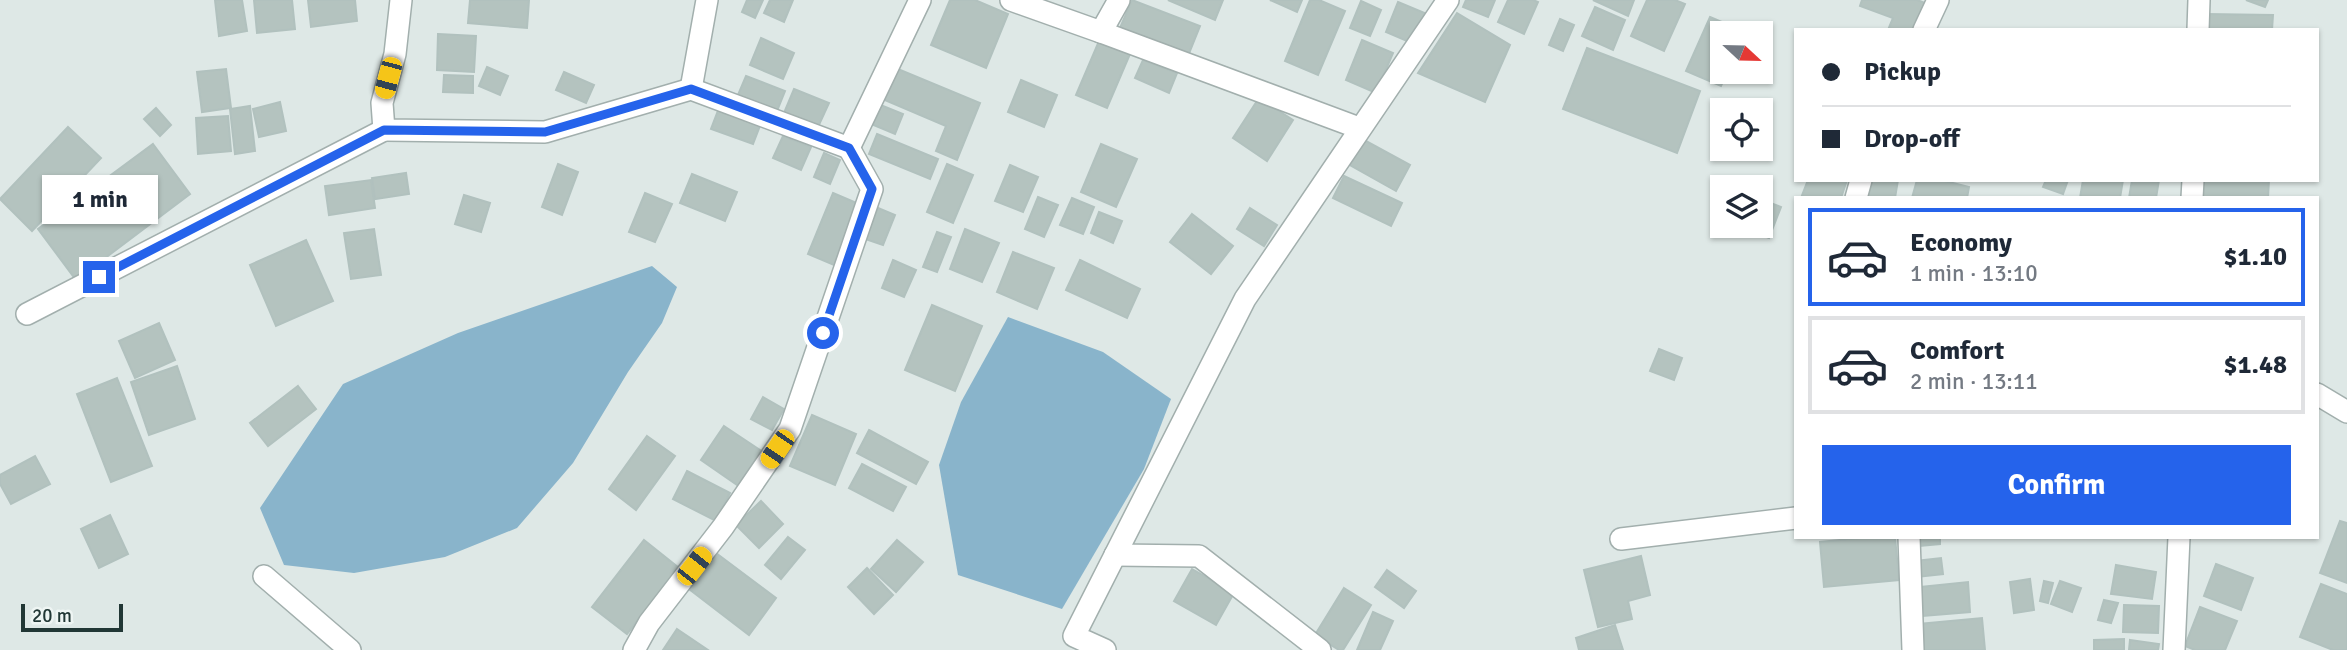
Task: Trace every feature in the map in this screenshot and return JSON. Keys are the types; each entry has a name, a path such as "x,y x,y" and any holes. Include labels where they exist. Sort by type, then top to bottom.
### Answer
{"street":[{"path":"384,130 382,103 395,54 401,0"},
{"path":"691,89 708,0"},
{"path":"849,148 920,0"},
{"path":"1011,0 1359,128"},
{"path":"1101,32 1119,0"},
{"path":"1105,650 1074,636 1245,299 1448,0"},
{"path":"1925,28 1938,0"},
{"path":"2198,28 2199,0"},
{"path":"27,313 384,130 545,132 691,89 849,148 872,189 790,429 723,527 649,623 634,650"},
{"path":"2319,395 2347,412"},
{"path":"1621,539 1794,518"},
{"path":"1909,539 1913,650"},
{"path":"2174,650 2179,539"},
{"path":"1115,555 1199,556 1320,650"},
{"path":"264,576 350,650"}],"water":[{"path":"652,266 677,287 662,323 628,372 573,463 517,528 445,557 354,573 284,565 260,508 343,384 458,333"},
{"path":"1008,317 1103,352 1171,399 1144,469 1062,609 958,575 939,465 961,402"}],"building":[{"path":"215,0 242,0 247,31 219,36"},
{"path":"254,0 292,0 295,29 257,33"},
{"path":"308,0 355,0 357,21 311,27"},
{"path":"470,0 529,0 527,28 468,23"},
{"path":"747,0 763,0 755,18 742,12"},
{"path":"770,0 793,0 784,22 764,13"},
{"path":"950,0 975,0 1008,14 986,68 931,45"},
{"path":"1132,0 1200,26 1188,56 1120,28"},
{"path":"1168,0 1223,0 1215,20"},
{"path":"1270,0 1302,0 1297,12"},
{"path":"1310,0 1319,0 1345,11 1318,75 1285,61"},
{"path":"1466,0 1495,0 1488,17 1463,7"},
{"path":"1508,0 1538,2 1524,34 1498,22"},
{"path":"1593,0 1634,0 1628,16"},
{"path":"1647,0 1675,0 1685,4 1664,51 1631,36"},
{"path":"1862,0 1917,0 1928,4 1919,28 1889,28 1893,18 1860,6"},
{"path":"2246,0 2268,0 2265,7"},
{"path":"1361,1 1381,10 1370,36 1350,28"},
{"path":"1398,2 1427,14 1414,44 1386,32"},
{"path":"1595,7 1625,20 1613,50 1582,36"},
{"path":"1457,13 1510,45 1485,102 1418,73"},
{"path":"2206,14 2273,15 2272,28 2206,28"},
{"path":"1710,17 1719,21 1710,21 1710,81 1686,71"},
{"path":"1560,19 1574,25 1563,51 1549,45"},
{"path":"438,34 476,36 474,72 437,70"},
{"path":"761,38 794,53 783,79 750,65"},
{"path":"1362,40 1393,53 1376,93 1346,80"},
{"path":"1099,41 1130,54 1107,108 1076,95"},
{"path":"1587,48 1700,91 1677,153 1563,109"},
{"path":"1143,60 1177,73 1169,93 1135,78"},
{"path":"487,67 508,76 500,95 479,86"},
{"path":"893,67 980,103 957,160 936,151 946,126 880,98"},
{"path":"226,69 231,108 202,112 197,72"},
{"path":"564,72 594,85 586,103 556,90"},
{"path":"444,75 473,76 473,93 443,92"},
{"path":"746,76 785,91 777,111 738,95"},
{"path":"1021,80 1057,95 1044,127 1008,112"},
{"path":"794,89 829,103 818,127 784,113"},
{"path":"1259,98 1293,120 1267,161 1233,138"},
{"path":"280,102 286,131 259,137 253,109"},
{"path":"878,104 903,114 895,134 871,124"},
{"path":"250,106 255,151 235,154 230,109"},
{"path":"156,108 171,125 160,136 144,119"},
{"path":"719,108 761,123 753,144 711,129"},
{"path":"228,116 231,151 198,154 196,118"},
{"path":"68,127 101,158 32,231 0,199"},
{"path":"877,134 938,159 930,179 869,154"},
{"path":"783,136 811,147 801,170 773,158"},
{"path":"1364,140 1410,165 1396,191 1350,165"},
{"path":"153,144 190,194 76,280 38,229"},
{"path":"1101,144 1137,159 1116,207 1081,192"},
{"path":"824,153 840,160 830,184 814,177"},
{"path":"558,164 578,172 562,215 542,207"},
{"path":"947,164 973,175 953,223 927,212"},
{"path":"1010,165 1038,177 1023,212 995,201"},
{"path":"406,173 409,194 375,199 372,178"},
{"path":"692,174 737,192 725,221 680,203"},
{"path":"1344,176 1402,203 1391,226 1333,198"},
{"path":"371,180 375,208 329,215 325,186"},
{"path":"1807,182 1846,182 1842,196 1802,196"},
{"path":"1867,182 1898,182 1895,196 1865,196"},
{"path":"1916,182 1949,182 1969,187 1967,196 1913,196"},
{"path":"2045,182 2067,182 2063,194 2043,187"},
{"path":"2083,182 2123,182 2120,196 2080,196"},
{"path":"2132,182 2159,182 2156,196 2129,196"},
{"path":"2202,182 2269,182 2268,196 2202,196"},
{"path":"645,193 672,204 655,242 629,232"},
{"path":"833,193 859,204 834,265 808,254"},
{"path":"464,195 490,203 481,232 455,224"},
{"path":"1038,197 1058,205 1044,237 1025,229"},
{"path":"1072,198 1094,207 1083,234 1060,225"},
{"path":"1773,204 1781,207 1773,228"},
{"path":"878,208 895,215 883,245 865,239"},
{"path":"1250,208 1277,225 1264,246 1237,229"},
{"path":"1099,212 1122,221 1113,243 1091,233"},
{"path":"1192,214 1233,246 1211,274 1170,242"},
{"path":"374,229 381,275 351,279 344,233"},
{"path":"965,229 999,243 982,282 950,269"},
{"path":"937,232 951,237 937,272 923,267"},
{"path":"306,240 333,301 276,326 250,265"},
{"path":"1013,252 1054,268 1037,309 997,292"},
{"path":"893,260 916,270 904,297 882,288"},
{"path":"1080,260 1140,289 1127,318 1066,290"},
{"path":"932,305 982,326 955,391 905,370"},
{"path":"159,323 175,360 135,378 119,341"},
{"path":"1659,349 1682,358 1674,380 1650,371"},
{"path":"177,366 195,419 149,435 131,382"},
{"path":"117,378 152,466 111,482 77,394"},
{"path":"298,386 316,409 268,446 250,423"},
{"path":"763,397 784,409 772,430 751,419"},
{"path":"812,415 856,434 835,485 790,466"},
{"path":"724,426 766,454 743,489 701,460"},
{"path":"869,430 928,462 916,484 857,453"},
{"path":"647,436 675,456 636,510 609,489"},
{"path":"35,456 50,484 11,504 0,484 0,475"},
{"path":"862,464 906,487 893,511 849,488"},
{"path":"687,471 730,493 716,521 673,499"},
{"path":"761,501 783,524 759,548 736,525"},
{"path":"110,515 128,554 99,568 81,529"},
{"path":"2340,521 2347,523 2347,583 2320,573"},
{"path":"788,537 805,550 781,579 765,565"},
{"path":"1895,539 1899,580 1824,587 1820,542"},
{"path":"1919,539 1940,539 1940,544 1920,546"},
{"path":"644,540 679,568 627,634 592,607"},
{"path":"897,540 923,562 896,592 871,569"},
{"path":"716,553 776,598 749,635 689,589"},
{"path":"1641,556 1650,595 1628,601 1632,619 1598,627 1584,570"},
{"path":"1941,558 1943,574 1917,577 1916,561"},
{"path":"2216,564 2253,578 2241,610 2204,596"},
{"path":"2116,565 2156,572 2152,599 2111,594"},
{"path":"867,568 893,595 874,614 848,587"},
{"path":"1192,569 1234,593 1216,625 1174,601"},
{"path":"1387,570 1416,591 1404,608 1375,587"},
{"path":"2030,579 2034,610 2014,613 2010,582"},
{"path":"2044,581 2053,583 2048,603 2040,601"},
{"path":"2060,581 2081,588 2072,612 2051,604"},
{"path":"1968,582 1970,612 1923,616 1921,587"},
{"path":"2321,584 2347,594 2347,650 2333,650 2300,637"},
{"path":"1344,588 1371,605 1343,650 1339,650 1315,635"},
{"path":"2104,600 2118,603 2111,623 2098,620"},
{"path":"2124,605 2159,606 2158,633 2123,632"},
{"path":"2200,607 2237,621 2225,650 2195,650 2185,646"},
{"path":"1373,612 1393,621 1380,650 1357,650"},
{"path":"1982,618 1985,650 1922,650 1919,624"},
{"path":"1615,625 1623,650 1579,650 1576,638"},
{"path":"677,629 708,650 663,650"},
{"path":"2124,639 2124,650 2094,650 2094,640"},
{"path":"2130,640 2159,644 2158,650 2129,650"}],"route":[{"path":"99,277 384,130 545,132 691,89 849,148 872,189 823,333"}]}
